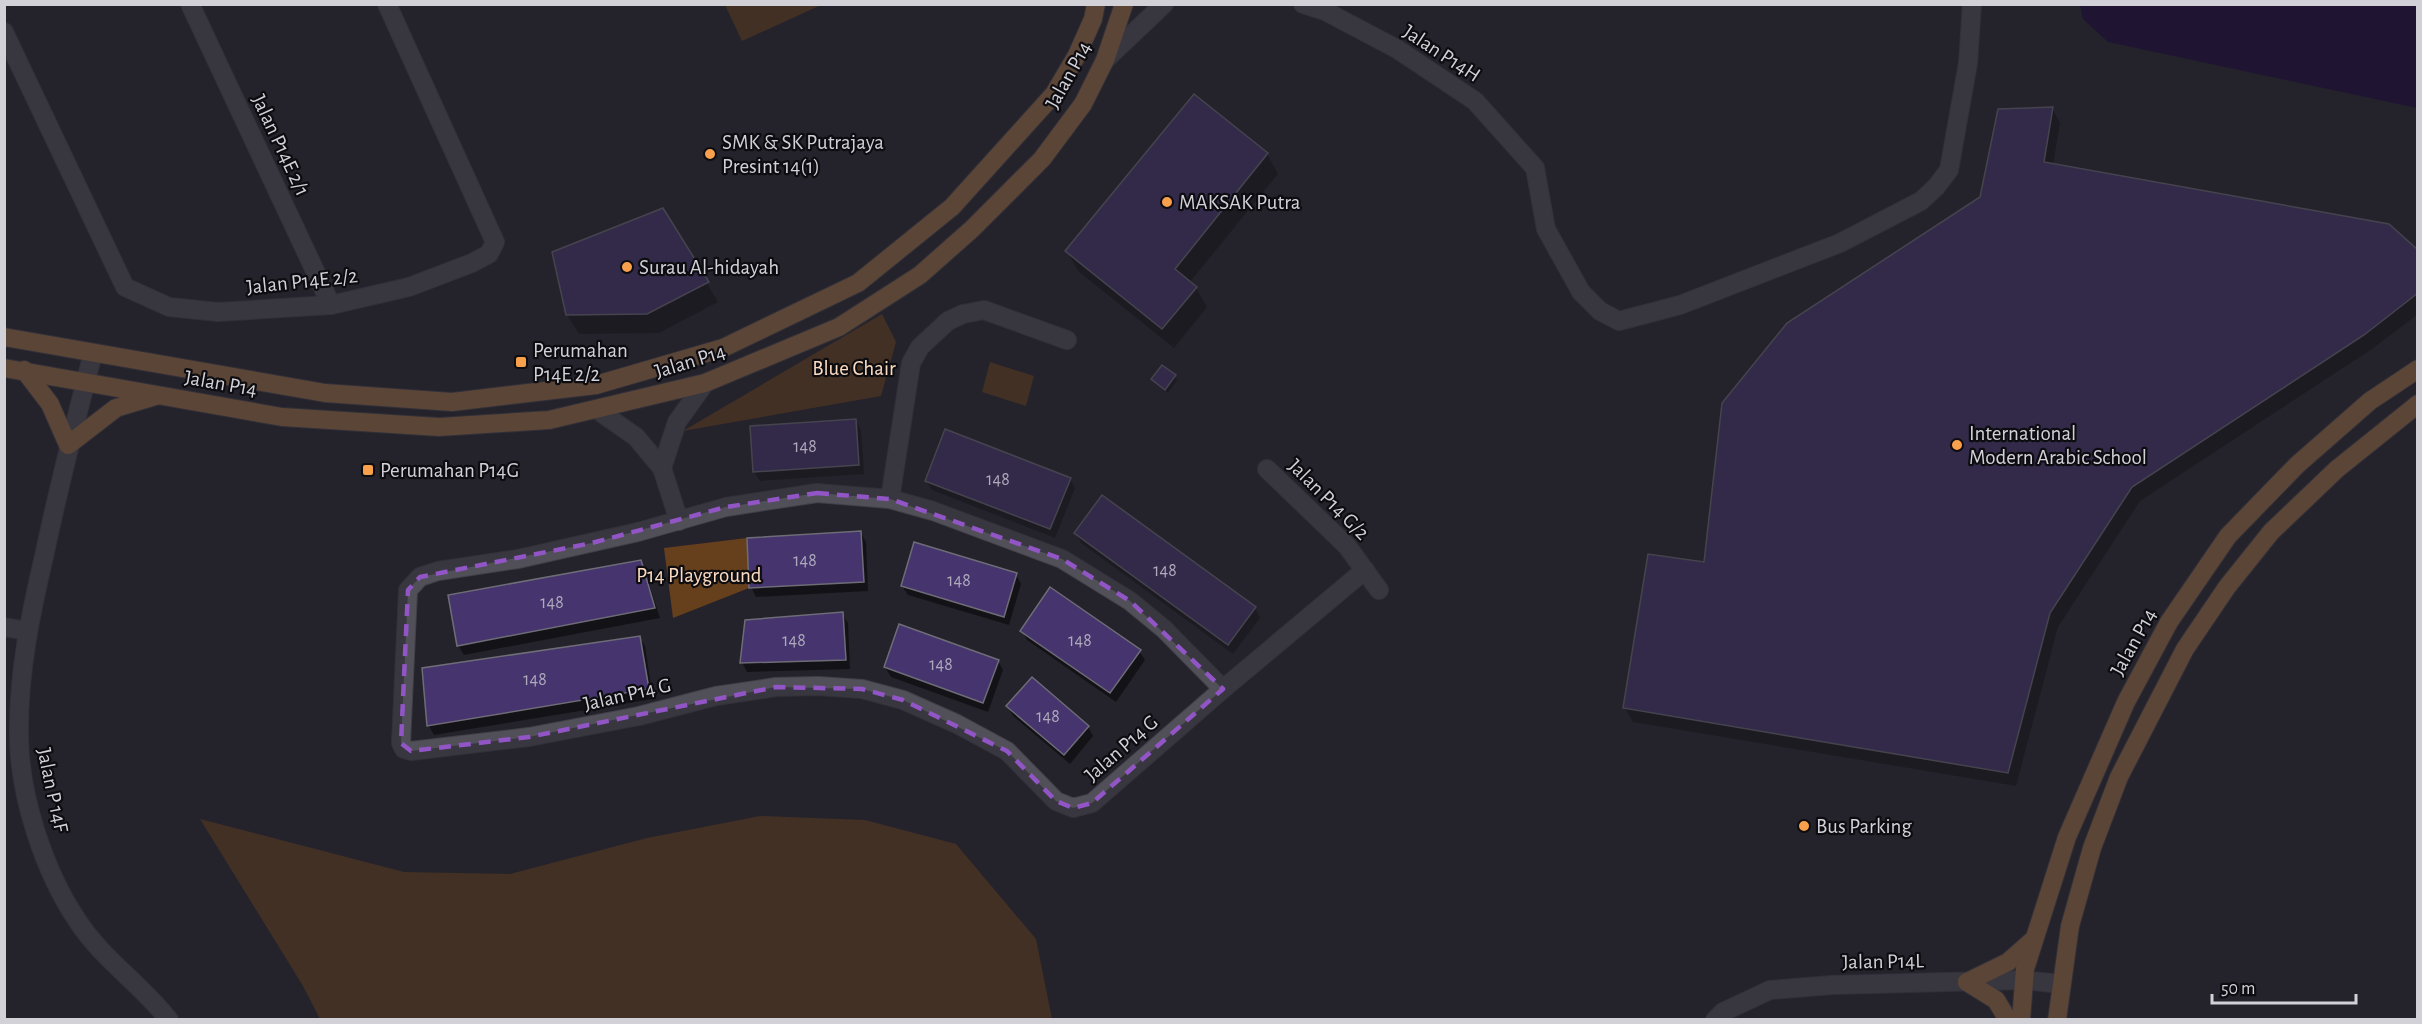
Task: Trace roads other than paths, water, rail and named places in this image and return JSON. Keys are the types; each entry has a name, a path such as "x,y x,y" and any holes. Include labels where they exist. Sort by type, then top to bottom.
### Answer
{"main road":[{"name":"Jalan P14","path":"4,337 325,393 452,402 596,386 723,348 858,283 952,207 1054,94 1077,55 1093,19 1096,4"},
{"name":"Jalan P14","path":"4,368 282,417 439,427 549,420 705,383 839,327 920,274 972,229 1042,159 1083,104 1106,60 1124,4"},
{"name":"Jalan P14","path":"2021,1020 2023,980 2033,940 2067,837 2126,702 2169,622 2228,536 2297,465 2370,401 2418,369"},
{"path":"24,370 50,404 68,445 116,408 160,394"},
{"path":"2057,1020 2070,926 2092,848 2119,777 2185,649 2228,587 2271,532 2337,469 2418,404"},
{"path":"1967,982 2008,962 2033,940"},
{"path":"1967,982 1996,1000 2008,1020"}],"street":[{"name":"Jalan P14E 2/1","path":"190,4 331,305"},
{"name":"Jalan P14E 2/2","path":"4,32 125,287 169,307 218,312 331,305 409,287 451,271 489,254 495,242 387,4"},
{"path":"1106,60 1164,4"},
{"name":"Jalan P14H","path":"1303,4 1325,11 1396,49 1475,101 1535,168 1546,229 1581,292 1600,311 1619,321 1680,305 1840,243 1921,201 1936,188 1949,170 1968,63 1972,4"},
{"path":"890,499 911,363 920,347 948,321 963,314 984,310 1067,340"},
{"name":"Jalan P 14F","path":"93,353 79,414 68,445 27,630 19,736 25,788 52,876 77,921 114,966 159,1007 169,1020"},
{"path":"662,468 677,422 705,383"},
{"path":"596,409 636,436 662,468 679,521"},
{"name":"Jalan P14 G/2","path":"1267,469 1347,546 1379,591"},
{"name":"Jalan P14 G","path":"1223,689 1164,629 1130,601 1062,560 933,511 890,499 817,493 726,507 679,521 518,559 438,571 420,577 408,590 401,743 404,749 411,751 529,737 639,716 716,696 776,687 818,686 862,689 903,700 957,724 1007,751 1056,801 1073,808 1092,803 1365,570"},
{"path":"4,627 27,630"},
{"name":"Jalan P14L","path":"1715,1020 1723,1012 1770,990 1832,985 2023,980 2061,984"}],"place":[{"name":"SMK & SK Putrajaya Presint 14(1)","path":"710,154"},
{"name":"MAKSAK Putra","path":"1167,202"},
{"name":"Surau Al-hidayah","path":"627,267"},
{"name":"Perumahan P14E 2/2","path":"521,362"},
{"name":"International Modern Arabic School","path":"1957,445"},
{"name":"Perumahan P14G","path":"368,470"},
{"name":"Bus Parking","path":"1804,826"}],"park label":[{"name":"Blue Chair","path":"854,368"},
{"name":"P14 Playground","path":"699,575"}]}
